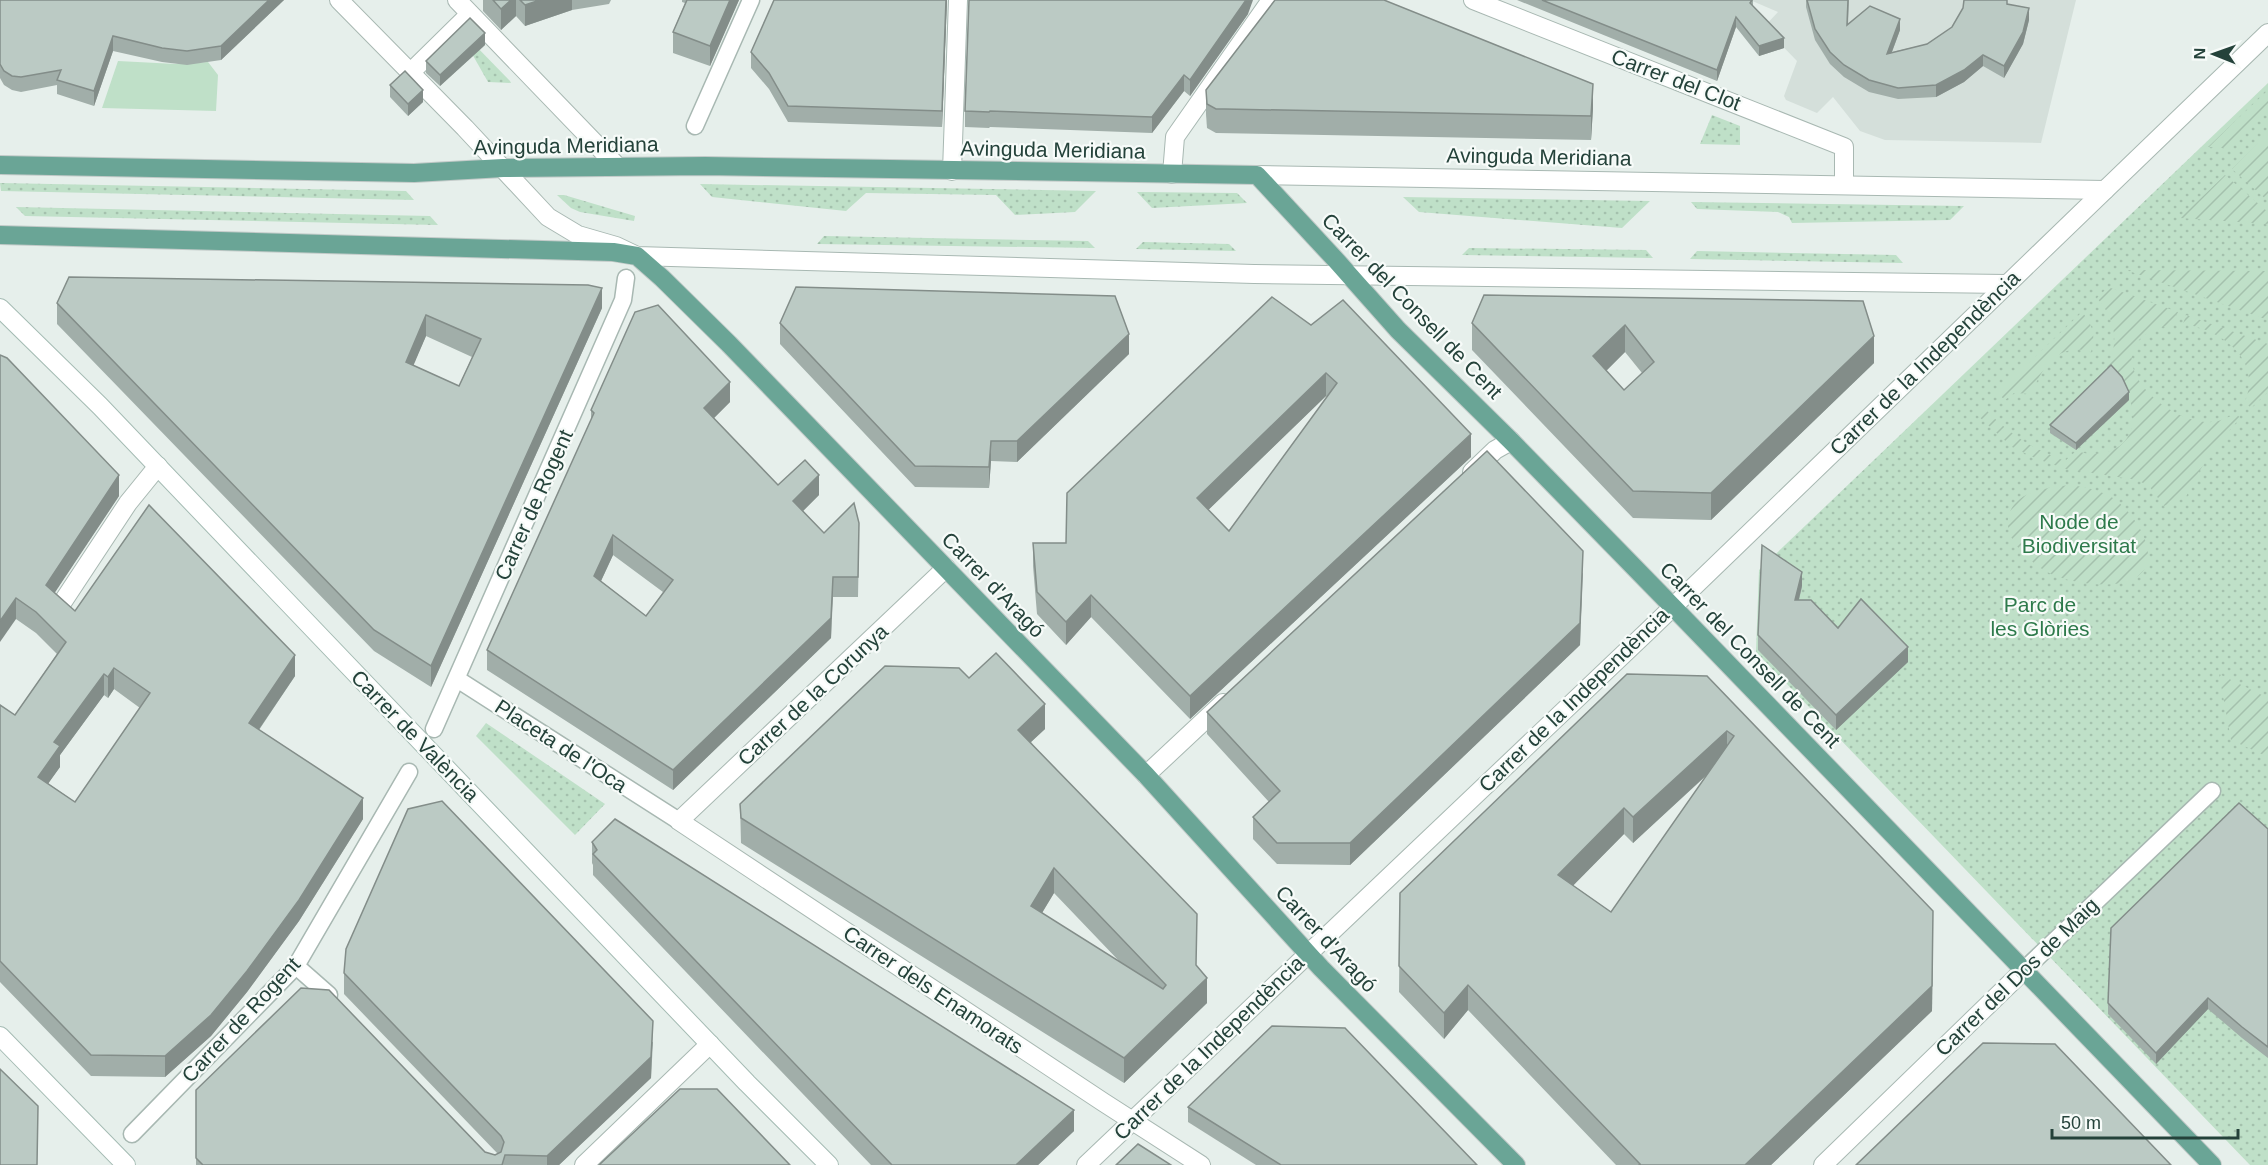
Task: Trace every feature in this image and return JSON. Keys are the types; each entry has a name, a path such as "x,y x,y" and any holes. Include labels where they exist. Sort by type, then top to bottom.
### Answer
{"main road":[{"name":"Avinguda Meridiana","path":"0,165 414,173 503,168 617,166 1257,175"},
{"name":"Carrer del Consell de Cent","path":"1257,175 1398,330 1511,441 1673,607 2212,1165"},
{"path":"0,235 613,252 637,256"},
{"name":"Carrer d'Aragó","path":"637,256 729,344 946,568 1146,775 1308,954 1516,1165"}],"street":[{"name":"Carrer d'Aragó","path":"339,0 503,168 548,218 578,235 616,246 637,256"},
{"path":"457,0 617,166"},
{"path":"695,126 752,0"},
{"path":"952,171 958,0"},
{"path":"1172,174 1174,137 1271,0"},
{"name":"Carrer del Clot","path":"1473,0 1844,147 1844,184"},
{"path":"410,73 470,14"},
{"name":"Carrer de la Independència","path":"1086,1165 1673,607 2268,33"},
{"name":"Avinguda Meridiana","path":"1257,175 2105,189"},
{"path":"637,256 1350,275 2006,284"},
{"name":"Carrer de Rogent","path":"434,729 623,300 626,278"},
{"name":"Carrer de València","path":"1,313 158,466 710,1044 830,1165"},
{"path":"1463,481 1495,450 1511,441"},
{"path":"60,606 128,503 158,466"},
{"name":"Carrer de la Corunya","path":"673,817 946,568"},
{"name":"Placeta de l'Oca","path":"457,679 673,817"},
{"path":"1146,775 1238,690"},
{"name":"Carrer de Rogent","path":"132,1134 296,966 409,772"},
{"name":"Carrer del Dos de Maig","path":"1823,1165 2212,791"},
{"name":"Carrer dels Enamorats","path":"673,817 1201,1165"},
{"path":"296,966 333,999"},
{"path":"0,1036 126,1165"},
{"path":"584,1165 710,1044"}],"shaded area":[{"path":"1750,0 2076,0 2041,143 1885,140 1860,131 1833,97 1817,113 1786,100 1784,96 1797,61 1764,27 1778,12"}],"green space":[{"path":"470,40 511,83 488,82 467,45"},
{"path":"118,61 176,64 208,62 218,75 216,111 102,108"},
{"name":"Parc de les Glòries","path":"2268,83 2268,1165 2250,1165 1756,652 1759,570"},
{"path":"2268,90 2268,108 2226,148 2208,147"},
{"path":"1712,115 1740,126 1740,145 1700,144"},
{"path":"2268,134 2268,201 2232,169"},
{"path":"2225,175 2268,212 2268,224 2180,218"},
{"path":"0,183 406,191 414,200 1,191"},
{"path":"700,184 1096,191 1075,212 1015,215 996,195 866,193 846,211 712,197"},
{"path":"1137,192 1237,193 1247,203 1152,208"},
{"path":"557,195 564,195 635,216 634,221 580,212 571,208"},
{"path":"1403,197 1650,201 1622,228 1419,212"},
{"path":"1691,202 1964,206 1950,220 1792,223 1789,217 1778,212 1697,209"},
{"path":"16,207 430,216 438,225 25,216"},
{"path":"824,236 1088,241 1095,248 817,244"},
{"path":"1143,242 1229,244 1236,251 1136,249"},
{"path":"1469,248 1646,250 1653,258 1462,255"},
{"path":"1697,251 1896,255 1903,263 1690,259"},
{"path":"2126,270 2268,271 2268,320"},
{"path":"2108,287 2178,312 2173,324 2148,333 2135,346 2132,362 2138,378 2150,394 2166,408 2185,417 2213,422 2236,413 2240,418 2203,465 2186,497 2164,506 2149,486 2137,480 2066,469 2012,447 1976,414 1983,407 2021,439 2065,461 2076,451 2092,454 2106,453 2117,448 2126,440 2133,418 2131,404 2123,386 2107,367 2113,348 2114,331 2108,314 2097,298"},
{"path":"2082,312 2089,321 2092,331 2091,352 2070,350 2061,353 2046,366 2032,394 2014,393 2005,400 1997,393"},
{"path":"2186,315 2268,344 2268,392 2251,408 2245,402 2249,387 2248,372 2243,360 2235,349 2211,332 2183,324"},
{"name":"Node de Biodiversitat","path":"2070,485 2108,495 2120,504 2134,520 2148,549 2145,568 2138,576 2115,584 2087,583 2061,578 2041,568 2016,545 2010,533 2008,520 2016,503 2023,497 2041,490"},
{"path":"2219,674 2268,698 2268,757 2231,740"},
{"path":"486,723 605,804 575,835 476,736"}],"building":[{"path":"0,0 269,0 221,46 187,51 162,48 113,36 94,91 57,80 61,70 21,77 12,76 4,71 0,64"},
{"path":"493,0 511,0 501,9"},
{"path":"520,0 540,0 525,5"},
{"path":"687,0 730,0 710,46 673,32"},
{"path":"774,0 946,0 942,111 788,106 769,73 751,52"},
{"path":"969,0 1246,0 1190,80 1184,75 1152,117 965,111"},
{"path":"1275,0 1384,0 1593,84 1591,116 1216,109 1207,104 1206,90"},
{"path":"1542,0 1752,0 1750,3 1784,38 1759,46 1736,17 1717,70"},
{"path":"1807,0 1848,0 1847,25 1870,6 1900,19 1887,54 1927,44 1952,27 1963,8 1964,0 2007,0 2007,4 2029,8 2023,32 2004,66 1983,55 1964,70 1936,85 1898,88 1869,80 1844,65 1830,52 1815,29"},
{"path":"470,18 485,33 440,75 426,61"},
{"path":"405,71 423,90 408,104 390,85"},
{"path":"69,277 588,285 602,288 431,666 374,630 57,303","holes":["426,315 481,339 459,386 406,362"]},
{"path":"796,287 1115,296 1129,334 1017,441 991,441 989,467 915,466 780,323"},
{"path":"1484,295 1863,301 1874,336 1711,493 1633,491 1472,323","holes":["1625,325 1654,362 1624,390 1593,356"]},
{"path":"1272,297 1311,325 1343,300 1471,434 1190,696 1091,595 1066,622 1037,592 1033,543 1066,543 1067,493","holes":["1326,373 1337,383 1229,531 1197,498"]},
{"path":"658,305 730,382 704,408 778,485 805,460 819,475 793,501 824,533 854,503 859,523 858,577 833,577 831,618 673,770 487,650 594,413 591,410 635,312","holes":["613,535 673,580 646,616 594,576"]},
{"path":"0,355 7,358 119,475 46,585 75,611 149,505 295,655 249,723 363,798 299,900 247,971 211,1015 165,1056 91,1055 0,961 0,705 15,715 66,642 36,612 16,598 0,621","holes":["114,668 150,693 75,802 38,777 60,746 54,742 104,674 108,677"]},
{"path":"2111,365 2122,377 2129,392 2076,443 2050,425"},
{"path":"1487,451 1583,551 1580,623 1350,843 1277,843 1253,817 1280,791 1207,712"},
{"path":"1762,545 1802,572 1795,600 1811,600 1838,628 1861,599 1908,647 1836,715 1758,635"},
{"path":"996,653 1045,704 1018,730 1197,914 1196,965 1207,978 1124,1058 741,818 740,804 885,666 959,668 969,678","holes":["1054,868 1166,985 1163,989 1031,906"]},
{"path":"1627,674 1707,676 1933,911 1932,986 1745,1165 1639,1165 1468,985 1444,1013 1399,966 1400,893","holes":["1727,731 1734,736 1611,912 1558,875 1624,808 1633,817"]},
{"path":"442,801 653,1021 651,1057 547,1156 505,1155 502,1165 203,1165 196,1158 196,1090 301,988 329,990 485,1152 495,1155 501,1152 504,1142 501,1136 344,973 346,949 408,809"},
{"path":"2239,803 2268,829 2268,1047 2208,998 2156,1053 2108,1003 2111,928"},
{"path":"615,819 1074,1110 1016,1165 892,1165 593,854 597,850 592,842"},
{"path":"1272,1026 1345,1028 1477,1165 1281,1165 1188,1107"},
{"path":"1983,1043 2055,1044 2171,1165 1856,1165"},
{"path":"0,1069 38,1106 37,1165 0,1165"},
{"path":"680,1089 717,1089 790,1165 599,1165"},
{"path":"1138,1144 1171,1165 1116,1165"}]}
